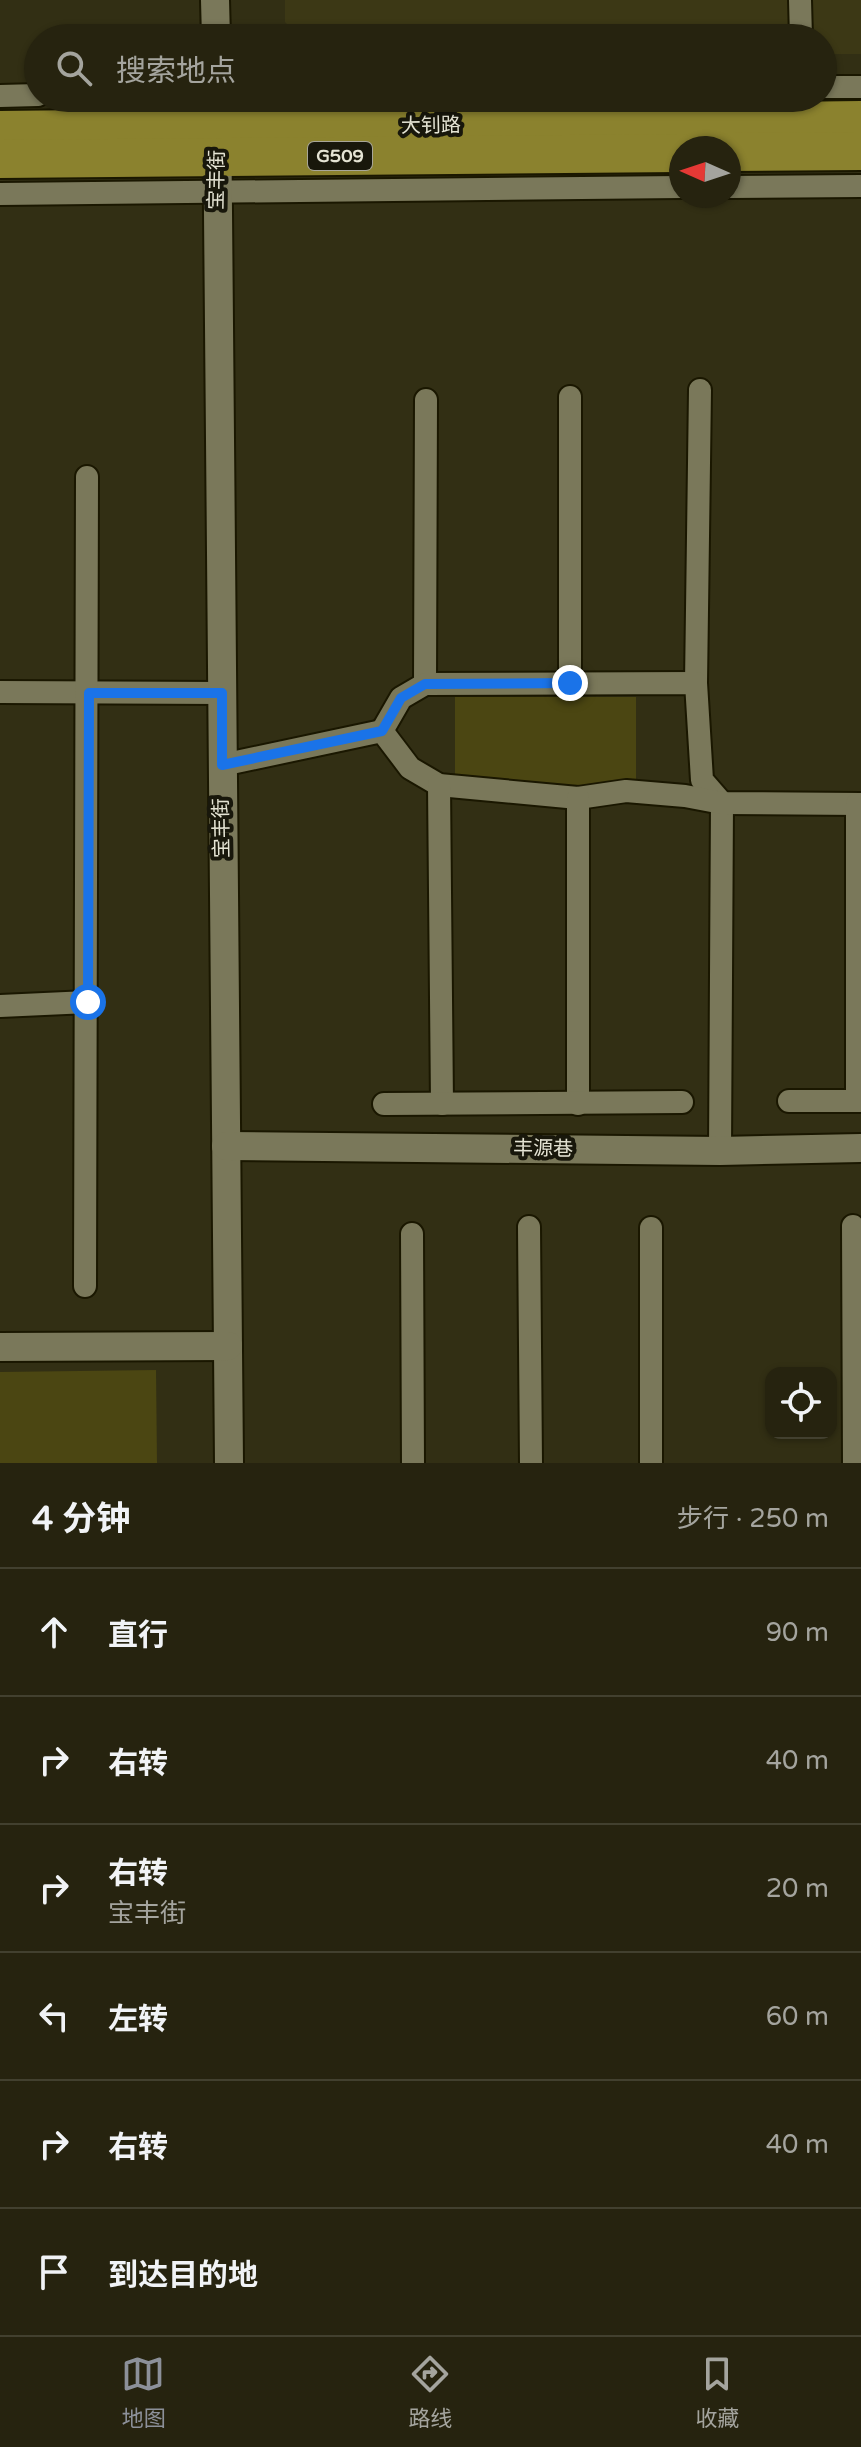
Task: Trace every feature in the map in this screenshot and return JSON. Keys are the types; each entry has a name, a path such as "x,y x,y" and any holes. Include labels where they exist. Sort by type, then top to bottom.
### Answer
{"highway":[{"name":"大钊路","path":"0,159 766,112"},
{"name":"大钊路","path":"812,112 861,120"},
{"name":"大钊路","path":"0,130 217,144 669,153"},
{"path":"741,152 861,151"}],"street":[{"path":"215,0 216,24"},
{"path":"800,0 801,24"},
{"path":"837,87 861,87"},
{"path":"0,96 24,95"},
{"path":"0,194 217,144 669,186"},
{"name":"宝丰街","path":"217,144 229,1463"},
{"path":"741,187 861,186"},
{"path":"700,390 696,683 702,780 722,803 720,1151"},
{"path":"570,397 570,683"},
{"path":"425,684 426,400"},
{"path":"85,1286 89,693 87,477"},
{"path":"222,765 382,731 401,698 425,684 696,683"},
{"path":"0,692 222,693"},
{"path":"382,731 410,768 439,785 578,798 626,791 722,803 859,804 859,1101 789,1101"},
{"path":"439,785 442,1104"},
{"path":"578,798 578,1104"},
{"path":"0,1006 88,1002"},
{"path":"384,1104 682,1102"},
{"name":"丰源巷","path":"226,1146 720,1151 861,1148"},
{"path":"853,1226 854,1463"},
{"path":"529,1227 531,1463"},
{"path":"651,1228 651,1463"},
{"path":"412,1234 413,1463"},
{"path":"0,1347 228,1346"}],"shaded area":[{"path":"285,0 861,0 861,54 837,54 837,24 285,22"},
{"path":"455,697 636,697 636,787 455,787"},
{"path":"156,1370 157,1463 0,1463 0,1372"}],"route":[{"path":"88,1002 89,693 222,693 222,765 382,731 401,698 425,684 570,683"}]}
